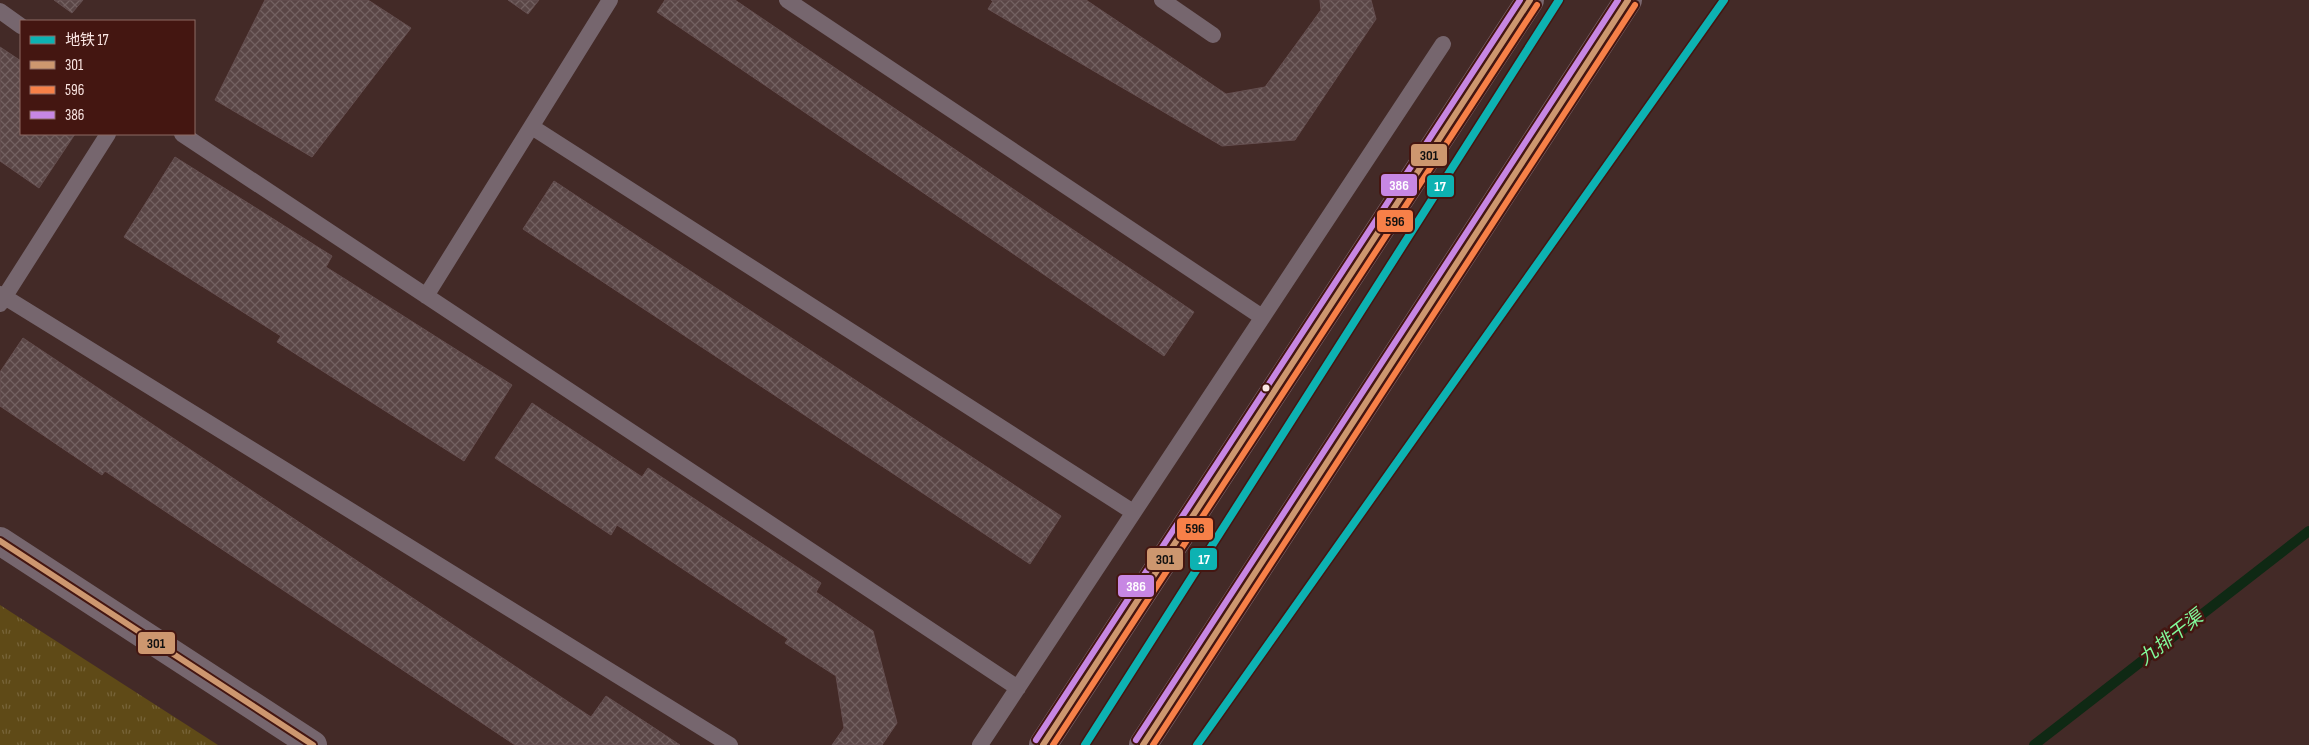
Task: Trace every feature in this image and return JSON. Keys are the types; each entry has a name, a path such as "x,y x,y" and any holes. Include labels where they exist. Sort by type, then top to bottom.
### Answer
{"main road":[{"path":"1043,745 1530,0"},
{"path":"1143,745 1628,0"}],"street":[{"path":"0,541 313,745"}],"lane":[{"path":"426,296 610,0"},
{"path":"787,0 1262,317"},
{"path":"1162,0 1213,35"},
{"path":"0,12 20,25"},
{"path":"980,745 1443,44"},
{"path":"532,127 1133,512"},
{"path":"107,135 1,299 730,745"},
{"path":"184,135 1018,688"}],"green space":[{"path":"0,605 218,745 0,745"}],"building":[{"path":"54,0 83,0 72,13"},
{"path":"265,0 368,0 411,28 312,157 215,100"},
{"path":"508,0 539,0 528,14"},
{"path":"665,0 735,0 1194,312 1164,356 657,12"},
{"path":"991,0 1086,0 1226,94 1265,87 1321,10 1320,0 1371,0 1376,19 1295,140 1222,146 988,9 993,1"},
{"path":"0,47 20,60 20,135 74,135 39,188 0,161"},
{"path":"175,157 332,256 326,267 512,385 464,461 277,342 281,336 124,237"},
{"path":"554,181 1061,516 1030,564 523,229"},
{"path":"23,338 591,717 606,696 680,745 515,745 105,471 102,475 0,406 0,372"},
{"path":"532,403 642,477 648,468 821,583 816,592 873,631 897,723 882,745 832,745 844,728 836,676 785,643 788,639 617,525 611,535 495,458"}],"waterway":[{"name":"九排干渠","path":"2034,745 2309,531"}],"metro line":[{"name":"17","path":"1085,745 1559,0"},
{"name":"17","path":"1197,745 1724,0"}],"transit line":[{"name":"386","path":"1036,740 1520,0"},
{"name":"301","path":"1043,745 1530,0"},
{"name":"386","path":"1136,740 1618,0"},
{"name":"301","path":"1143,745 1628,0"},
{"name":"596","path":"1053,745 1537,5"},
{"name":"596","path":"1153,745 1635,5"},
{"name":"301","path":"0,541 313,745"}]}
